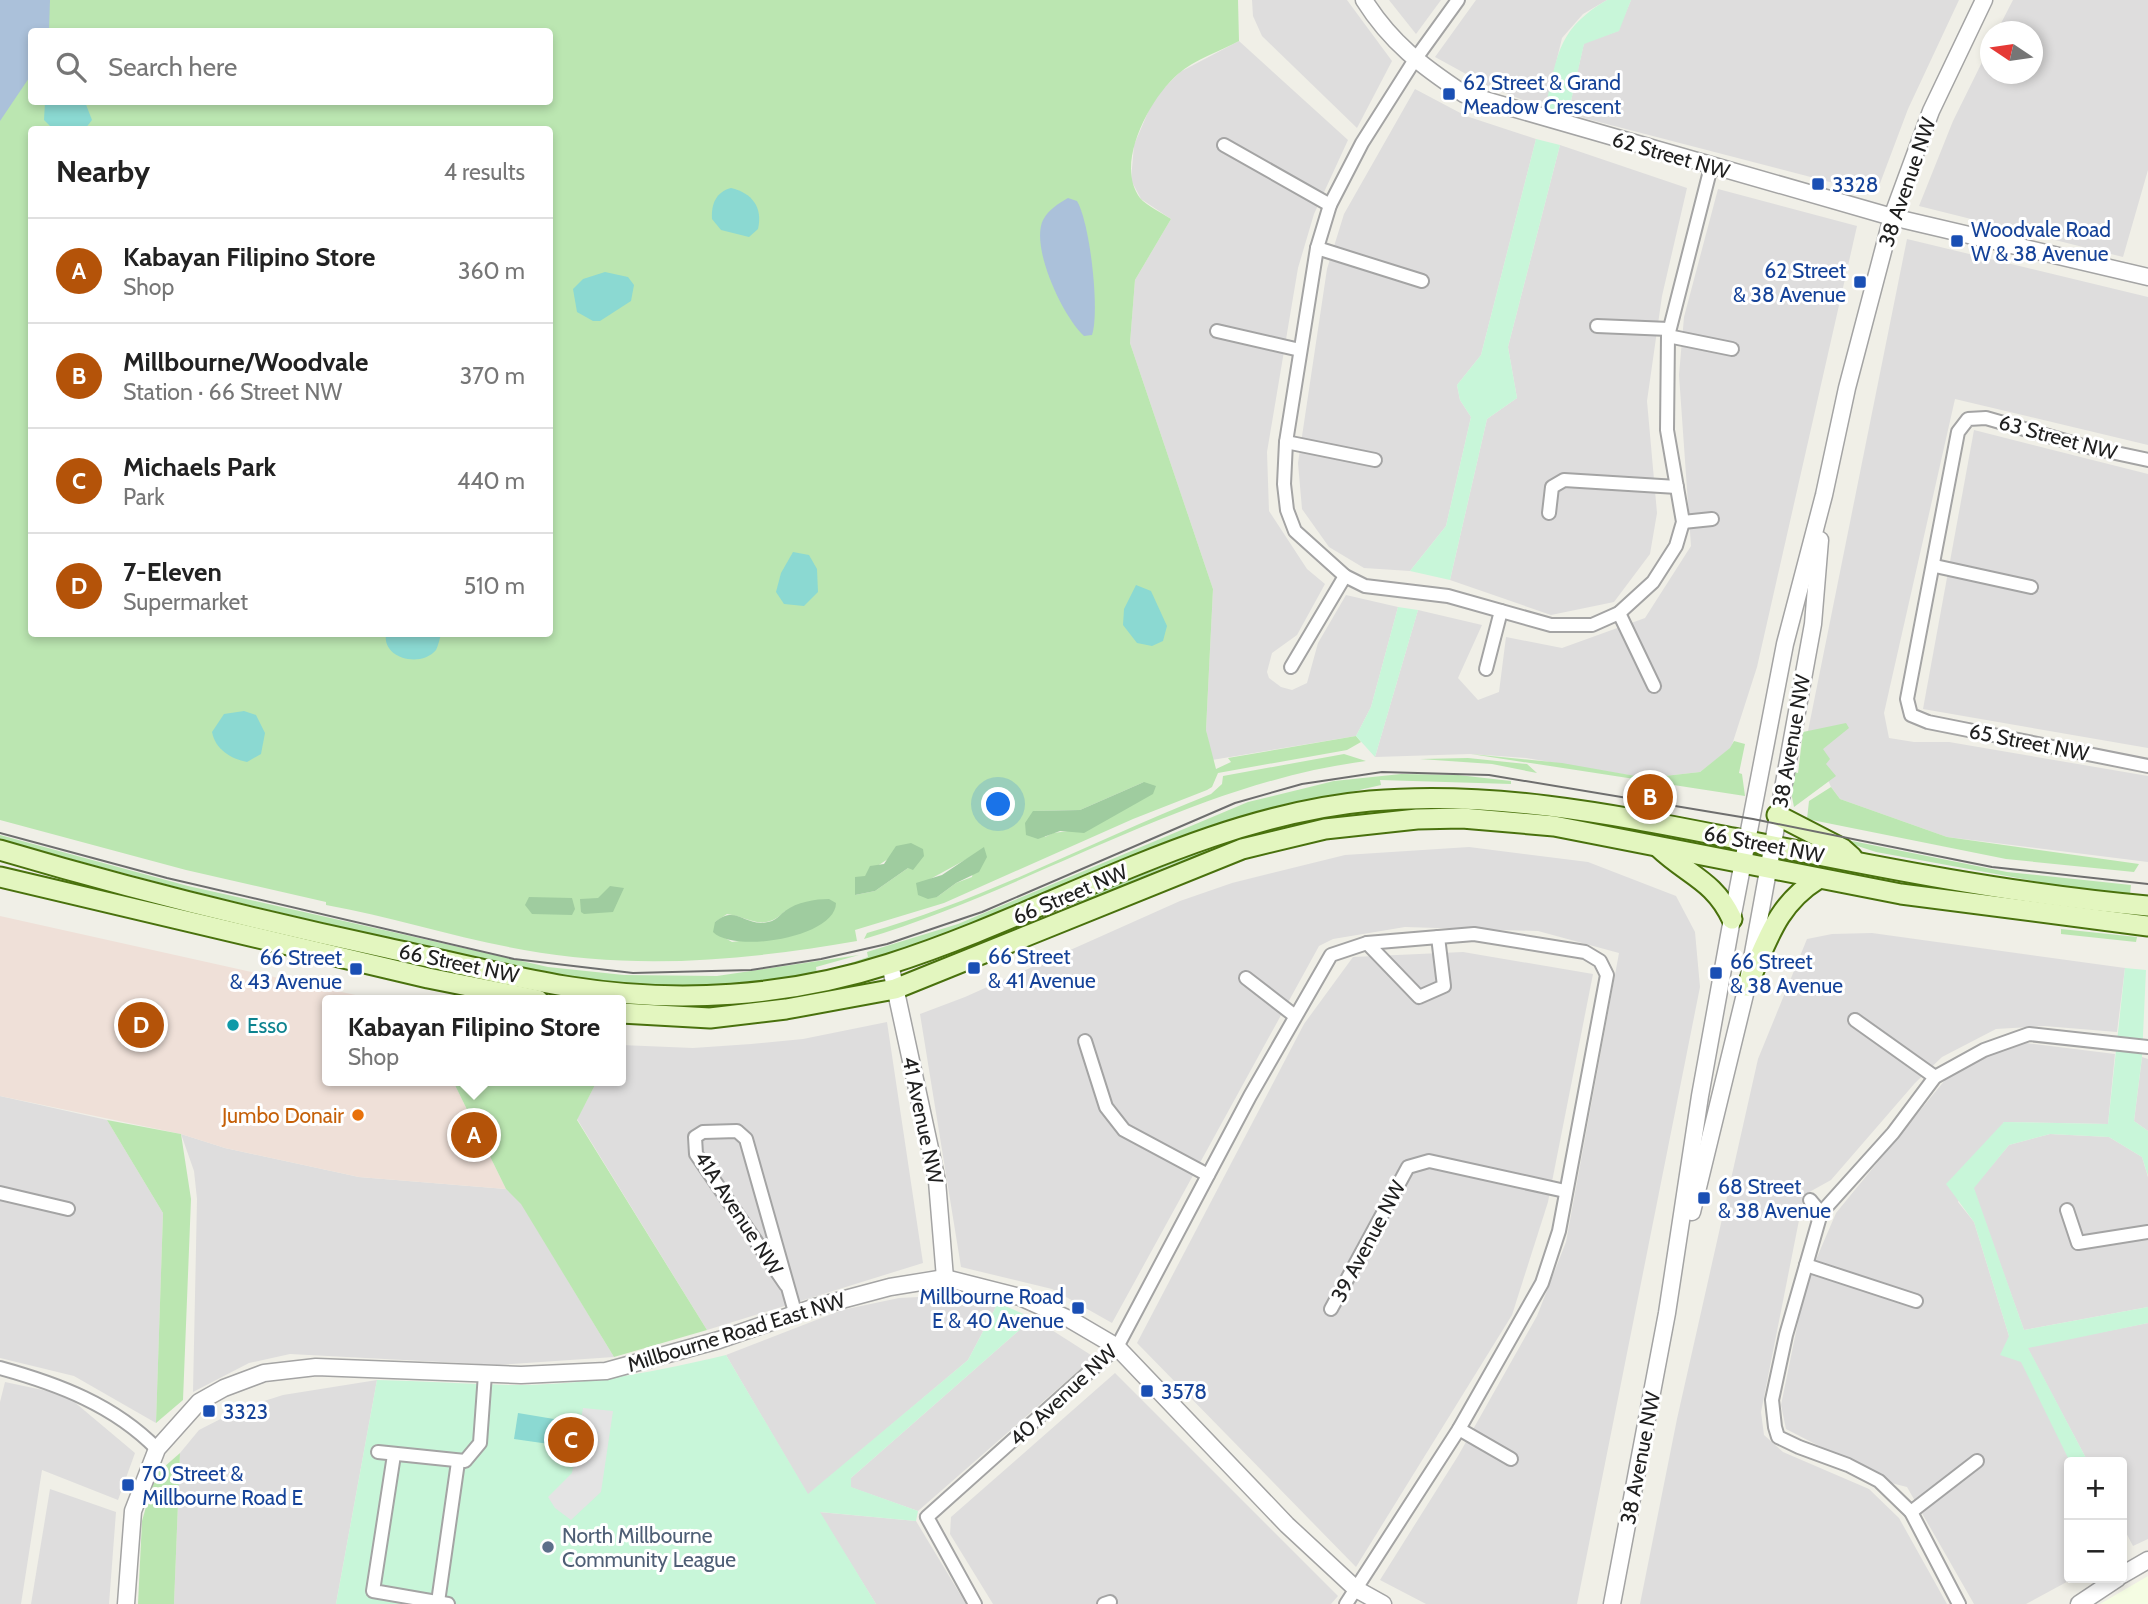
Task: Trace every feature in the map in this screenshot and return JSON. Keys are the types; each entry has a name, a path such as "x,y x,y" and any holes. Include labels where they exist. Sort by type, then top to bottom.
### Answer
{"main road":[{"name":"66 Street NW","path":"0,850 99,879 248,917 572,987 636,994 694,996 767,992 824,982 890,964 1007,921 1181,847 1241,827 1366,802 1452,799 1553,805 2027,892 2148,906"},
{"path":"1777,815 1843,849 1858,863"},
{"name":"66 Street NW","path":"626,1013 710,1018 786,1009 895,989 1231,853 1325,829 1417,819 1484,819 1554,826 1818,879 2004,910 2148,926"},
{"path":"1657,846 1679,867 1718,893 1732,919"},
{"name":"66 Street NW","path":"0,877 429,978 513,995"},
{"path":"1747,986 1783,908 1794,895 1818,879"}],"street":[{"name":"62 Street NW","path":"1364,0 1378,23 1413,61 1464,94 1892,217 2148,277"},
{"path":"1458,0 1413,61 1362,143 1330,205 1317,248 1286,442 1284,484 1287,510 1295,531 1345,576 1365,586 1448,596 1551,625 1592,625 1619,613 1653,582 1676,546 1683,522 1667,430 1669,333 1712,167"},
{"name":"38 Avenue NW","path":"1612,1604 1667,1313 1700,1096 1785,644 1892,217 1931,111 1984,0"},
{"path":"1224,145 1330,205"},
{"path":"1317,248 1422,281"},
{"path":"1597,326 1669,333 1732,349"},
{"path":"1217,331 1300,350"},
{"name":"63 Street NW","path":"1935,566 1944,500 1958,432 1968,419 1986,418 2083,446 2148,460"},
{"path":"1286,442 1375,460"},
{"path":"1549,513 1552,487 1564,480 1677,487"},
{"name":"38 Avenue NW","path":"1667,1313 1747,986 1813,624 1824,495"},
{"path":"1683,522 1712,519"},
{"path":"1935,566 2031,587"},
{"name":"65 Street NW","path":"1935,566 1907,699 1911,715 1928,722 2148,766"},
{"path":"1291,667 1345,576"},
{"path":"1486,669 1501,611"},
{"path":"1619,613 1654,686"},
{"path":"1346,1604 1459,1429 1542,1283 1559,1231 1607,975 1600,961 1585,952 1474,934 1367,943"},
{"path":"1367,943 1419,997 1444,986 1438,937"},
{"name":"40 Avenue NW","path":"975,1604 928,1517 1117,1347 1294,1016 1327,960 1337,951 1367,943"},
{"name":"41 Avenue NW","path":"890,964 937,1181 945,1278"},
{"path":"1246,978 1294,1016"},
{"path":"1855,1020 1935,1077"},
{"path":"1959,1604 1911,1512 1879,1481 1848,1465 1778,1437 1772,1417 1772,1400 1786,1335 1821,1213 1893,1133 1935,1077 1984,1049 2029,1034 2148,1047"},
{"path":"1085,1041 1106,1107 1124,1130 1208,1175"},
{"name":"41A Avenue NW","path":"786,1285 696,1154 695,1137 703,1132 737,1131 746,1139 795,1312"},
{"name":"39 Avenue NW","path":"1331,1309 1408,1167 1429,1161 1565,1191"},
{"path":"0,1193 68,1209"},
{"path":"1810,1199 1821,1213"},
{"path":"2067,1210 2078,1243 2148,1231"},
{"path":"1806,1265 1916,1301"},
{"name":"Millbourne Road East NW","path":"126,1604 132,1511 157,1449 199,1402 223,1388 264,1373 316,1367 485,1374 606,1371 719,1340 795,1312 890,1287 945,1278 1020,1297 1071,1320 1117,1347 1287,1525 1356,1589 1382,1604"},
{"path":"0,1368 71,1390 117,1417 157,1449"},
{"path":"378,1452 465,1461 480,1443 485,1374"},
{"path":"1459,1429 1511,1459"},
{"path":"394,1455 373,1591 443,1603 458,1462"},
{"path":"1911,1512 1977,1461"},
{"path":"2127,1573 2148,1560"},
{"path":"2079,1604 2111,1583"}],"shaded area":[{"path":"0,0 50,0 49,28 28,28 28,79 0,121"},
{"path":"1252,0 1347,0 1392,61 1357,128 1262,36 1253,16"},
{"path":"1389,0 1441,0 1416,34"},
{"path":"1476,0 1607,0 1583,14 1562,38 1545,109 1488,86 1435,57"},
{"path":"1607,0 1631,0 1619,31 1584,44 1568,114 1545,109 1557,59 1568,34 1590,11"},
{"path":"1631,0 1959,0 1908,109 1876,194 1568,114 1584,43 1618,31"},
{"path":"2013,0 2148,0 2148,170 2123,257 1919,206 1953,121 1980,66 1980,84 2043,84 2043,21 2002,21"},
{"path":"1239,41 1348,140 1314,214 1298,268 1267,452 1269,511 1307,569 1325,584 1297,635 1272,653 1267,672 1269,678 1281,687 1292,690 1307,683 1318,643 1346,595 1398,607 1371,707 1356,736 1212,760 1206,730 1213,589 1130,343 1135,280 1171,219 1141,199 1131,180 1134,145 1154,98 1180,72"},
{"path":"1415,89 1466,116 1536,139 1481,355 1457,385 1460,400 1471,417 1446,526 1410,571 1364,568 1329,547 1302,509 1298,463 1327,269 1344,214"},
{"path":"45,105 86,105 92,120 87,126 50,126 44,120"},
{"path":"1536,139 1560,145 1508,347 1517,398 1487,419 1450,580 1410,571 1446,526 1471,417 1460,400 1457,385 1481,355"},
{"path":"1560,145 1687,188 1662,296 1647,401 1657,513 1650,554 1614,602 1551,615 1450,580 1487,419 1517,398 1508,347"},
{"path":"731,188 745,193 757,208 758,229 749,237 721,230 712,219 712,208 716,199"},
{"path":"1718,189 1857,226 1757,667 1731,748 1700,772 1647,778 1526,758 1470,754 1375,757 1418,610 1482,625 1458,678 1478,700 1499,692 1506,637 1562,648 1645,618 1691,546 1679,375 1684,317"},
{"path":"1068,198 1077,201 1082,212 1090,247 1095,307 1092,335 1084,336 1067,314 1051,281 1041,247 1040,232 1043,220 1051,210"},
{"path":"1907,239 2148,297 2148,445 1955,399 1884,713 1889,738 1914,742 1949,742 2148,776 2148,862 1947,837 1840,799 1831,787 1808,731"},
{"path":"605,272 628,277 634,285 631,301 600,321 593,321 577,312 573,289 583,279"},
{"path":"1974,430 2148,474 2148,748 1923,709"},
{"path":"793,552 809,555 817,569 818,592 804,606 784,604 776,592 781,573"},
{"path":"1136,585 1151,591 1167,626 1163,641 1152,646 1137,643 1123,625 1124,609"},
{"path":"1398,607 1418,610 1375,757 1356,736 1371,707"},
{"path":"386,637 440,637 436,650 421,659 396,655 386,643"},
{"path":"244,711 256,715 265,733 261,754 247,762 225,752 216,743 212,732 224,714"},
{"path":"1469,847 1588,862 1676,896 1695,932 1700,987 1577,1604 1426,1604 1380,1580 1458,1456 1537,1316 1566,1242 1619,953 1538,931 1405,927 1333,939 1319,946 1112,1323 1052,1289 961,1267 920,1014 965,997 1180,901 1232,883 1345,855"},
{"path":"0,916 356,995 322,995 322,1086 455,1086 506,1189 359,1177 225,1148 181,1134 0,1096"},
{"path":"1872,933 2125,968 2117,1032 2044,1026 1996,1029 1942,1057 1915,1083 1831,1180 1804,1195 1761,1412 1764,1435 1783,1452 1869,1489 1899,1518 1947,1604 1640,1604 1677,1419 1758,1059 1807,939 1832,934"},
{"path":"1463,952 1593,974 1548,1202 1512,1315 1356,1567 1137,1343 1304,1024 1353,957"},
{"path":"2125,968 2146,970 2142,1057 2134,1121 2148,1131 2148,1176 2142,1157 2109,1137 2050,1134 2009,1145 1974,1188 2024,1330 2148,1307 2148,1323 2028,1348 2085,1457 2068,1457 2021,1362 2000,1355 2009,1336 1974,1222 1946,1184 2004,1122 2108,1124"},
{"path":"887,1022 923,1263 707,1330 577,1119 594,1086 626,1086 626,1045 693,1048 803,1039"},
{"path":"2026,1043 2115,1054 2108,1124 2004,1122 1958,1202 1974,1222 2009,1336 2070,1457 2064,1457 2065,1583 2026,1604 1974,1604 1907,1487 1891,1483 1786,1429 1781,1405 1806,1283 1836,1213 1945,1080 1985,1054"},
{"path":"2142,1057 2148,1059 2148,1131 2134,1121"},
{"path":"0,1096 107,1120 163,1213 156,1423 74,1376 0,1358"},
{"path":"181,1134 225,1148 359,1177 506,1189 521,1203 614,1357 499,1365 290,1354 249,1363 193,1392 197,1199 194,1171"},
{"path":"2050,1134 2109,1137 2142,1157 2148,1177 2148,1307 2024,1330 1973,1188 2009,1145"},
{"path":"960,1295 998,1303 968,1360 808,1495 726,1355 842,1310 899,1298"},
{"path":"998,1303 1033,1318 851,1478 851,1487 918,1511 916,1521 820,1512 876,1604 336,1604 377,1380 549,1384 626,1376 726,1355 808,1494 968,1360"},
{"path":"1033,1318 1094,1357 918,1511 850,1487 851,1478"},
{"path":"2148,1323 2148,1539 2133,1546 2127,1535 2127,1457 2085,1457 2027,1347"},
{"path":"1115,1373 1338,1596 1331,1604 993,1604 950,1534 951,1517"},
{"path":"377,1380 336,1604 174,1604 180,1453 199,1430 242,1408 283,1395"},
{"path":"5,1382 66,1395 135,1453 118,1500 42,1470 21,1604 0,1604 0,1402"},
{"path":"583,1408 613,1411 601,1492 571,1520 555,1508 548,1497 572,1473"},
{"path":"518,1413 560,1420 556,1445 514,1439"},
{"path":"50,1489 116,1512 109,1604 31,1604"},
{"path":"819,1512 916,1521 966,1604 876,1604"},
{"path":"2148,1576 2148,1604 2100,1604"}],"green space":[{"path":"0,0 1238,0 1239,41 1184,69 1167,85 1147,115 1133,150 1133,184 1140,198 1171,219 1135,280 1130,343 1213,589 1206,730 1216,769 1231,762 1228,758 1356,736 1361,742 1347,750 1218,773 1212,787 1207,790 1133,819 944,903 855,930 857,941 772,954 648,961 607,960 524,950 186,870 0,820","holes":["1144,782 1069,831 1045,837 1033,811 1080,810","976,854 972,877 956,883 937,897 923,883","888,859 908,868 875,891 855,895 868,872","785,911 812,927 800,933 732,942 725,938 715,922 727,914 756,922 777,918"]},
{"path":"1846,723 1849,728 1823,749 1830,759 1826,764 1836,776 1794,807 1791,792 1794,772 1798,773 1803,732"},
{"path":"1734,741 1745,744 1739,773 1742,774 1745,796 1471,754 1562,763 1647,778 1700,772 1730,748"},
{"path":"1344,754 1366,761 1301,773 1237,791 1112,839 927,918 864,939 867,933 998,886 1211,794 1222,784 1223,776"},
{"path":"1468,758 1527,764 1537,773 1492,764 1420,759"},
{"path":"1401,774 1458,775 1511,781 1511,784 1380,780 1381,785 1222,822 1137,854 933,943 836,968 868,957 867,952 958,924 1248,802 1334,781"},
{"path":"1144,782 1156,786 1153,794 1084,833 1060,831 1038,839 1026,835 1025,823 1033,811 1080,810"},
{"path":"1831,787 1840,799 1947,837 2139,864 2134,872 2006,859 1807,819 1809,801"},
{"path":"1425,806 1563,815 1257,836 1170,865 1075,906 1073,903 1158,865 1244,836 1332,817"},
{"path":"0,835 188,886 548,967 624,975 717,976 859,955 816,967 817,975 761,982 650,986 564,978 474,960 177,887 0,839"},
{"path":"1827,836 2007,872 2131,885 2130,895 2077,889 1876,852"},
{"path":"911,843 923,849 924,856 913,870 908,868 875,891 855,895 855,877 865,876 870,866 884,864 896,846"},
{"path":"984,847 987,857 979,872 956,883 937,897 928,899 918,895 916,883 942,875"},
{"path":"610,886 624,888 613,912 581,912 580,899 598,898"},
{"path":"529,897 572,898 575,909 572,915 532,914 525,905"},
{"path":"829,899 836,903 832,915 820,925 803,933 742,942 713,932 715,922 730,915 763,923 774,920 801,903"},
{"path":"2061,929 2137,937 2136,942 2061,934"},
{"path":"455,1086 594,1086 577,1120 707,1330 614,1357 521,1204 506,1189"},
{"path":"107,1120 181,1134 191,1199 183,1400 156,1423 163,1213"},
{"path":"180,1453 174,1604 138,1604 142,1521 155,1475"}],"tram line":[{"path":"0,833 167,878 514,959 633,973 751,970 821,959 887,944 982,912 1235,803 1302,784 1382,772 1489,775 1753,819 1992,867 2148,884"}],"place":[{"name":"62 Street & Grand Meadow Crescent","path":"1449,94"},
{"name":"3328","path":"1818,184"},
{"name":"Woodvale Road W & 38 Avenue","path":"1957,241"},
{"name":"62 Street & 38 Avenue","path":"1860,282"},
{"name":"Millbourne/Woodvale","path":"1650,797"},
{"name":"66 Street & 41 Avenue","path":"974,968"},
{"name":"66 Street & 43 Avenue","path":"356,969"},
{"name":"66 Street & 38 Avenue","path":"1716,973"},
{"name":"7-Eleven","path":"141,1025"},
{"name":"Esso","path":"233,1025"},
{"name":"Jumbo Donair","path":"358,1115"},
{"name":"Kabayan Filipino Store","path":"474,1135"},
{"name":"68 Street & 38 Avenue","path":"1704,1198"},
{"name":"Millbourne Road E & 40 Avenue","path":"1078,1308"},
{"name":"3578","path":"1147,1391"},
{"name":"3323","path":"209,1411"},
{"name":"Michaels Park","path":"571,1440"},
{"name":"70 Street & Millbourne Road E","path":"128,1485"},
{"name":"North Millbourne Community League","path":"548,1547"}]}
